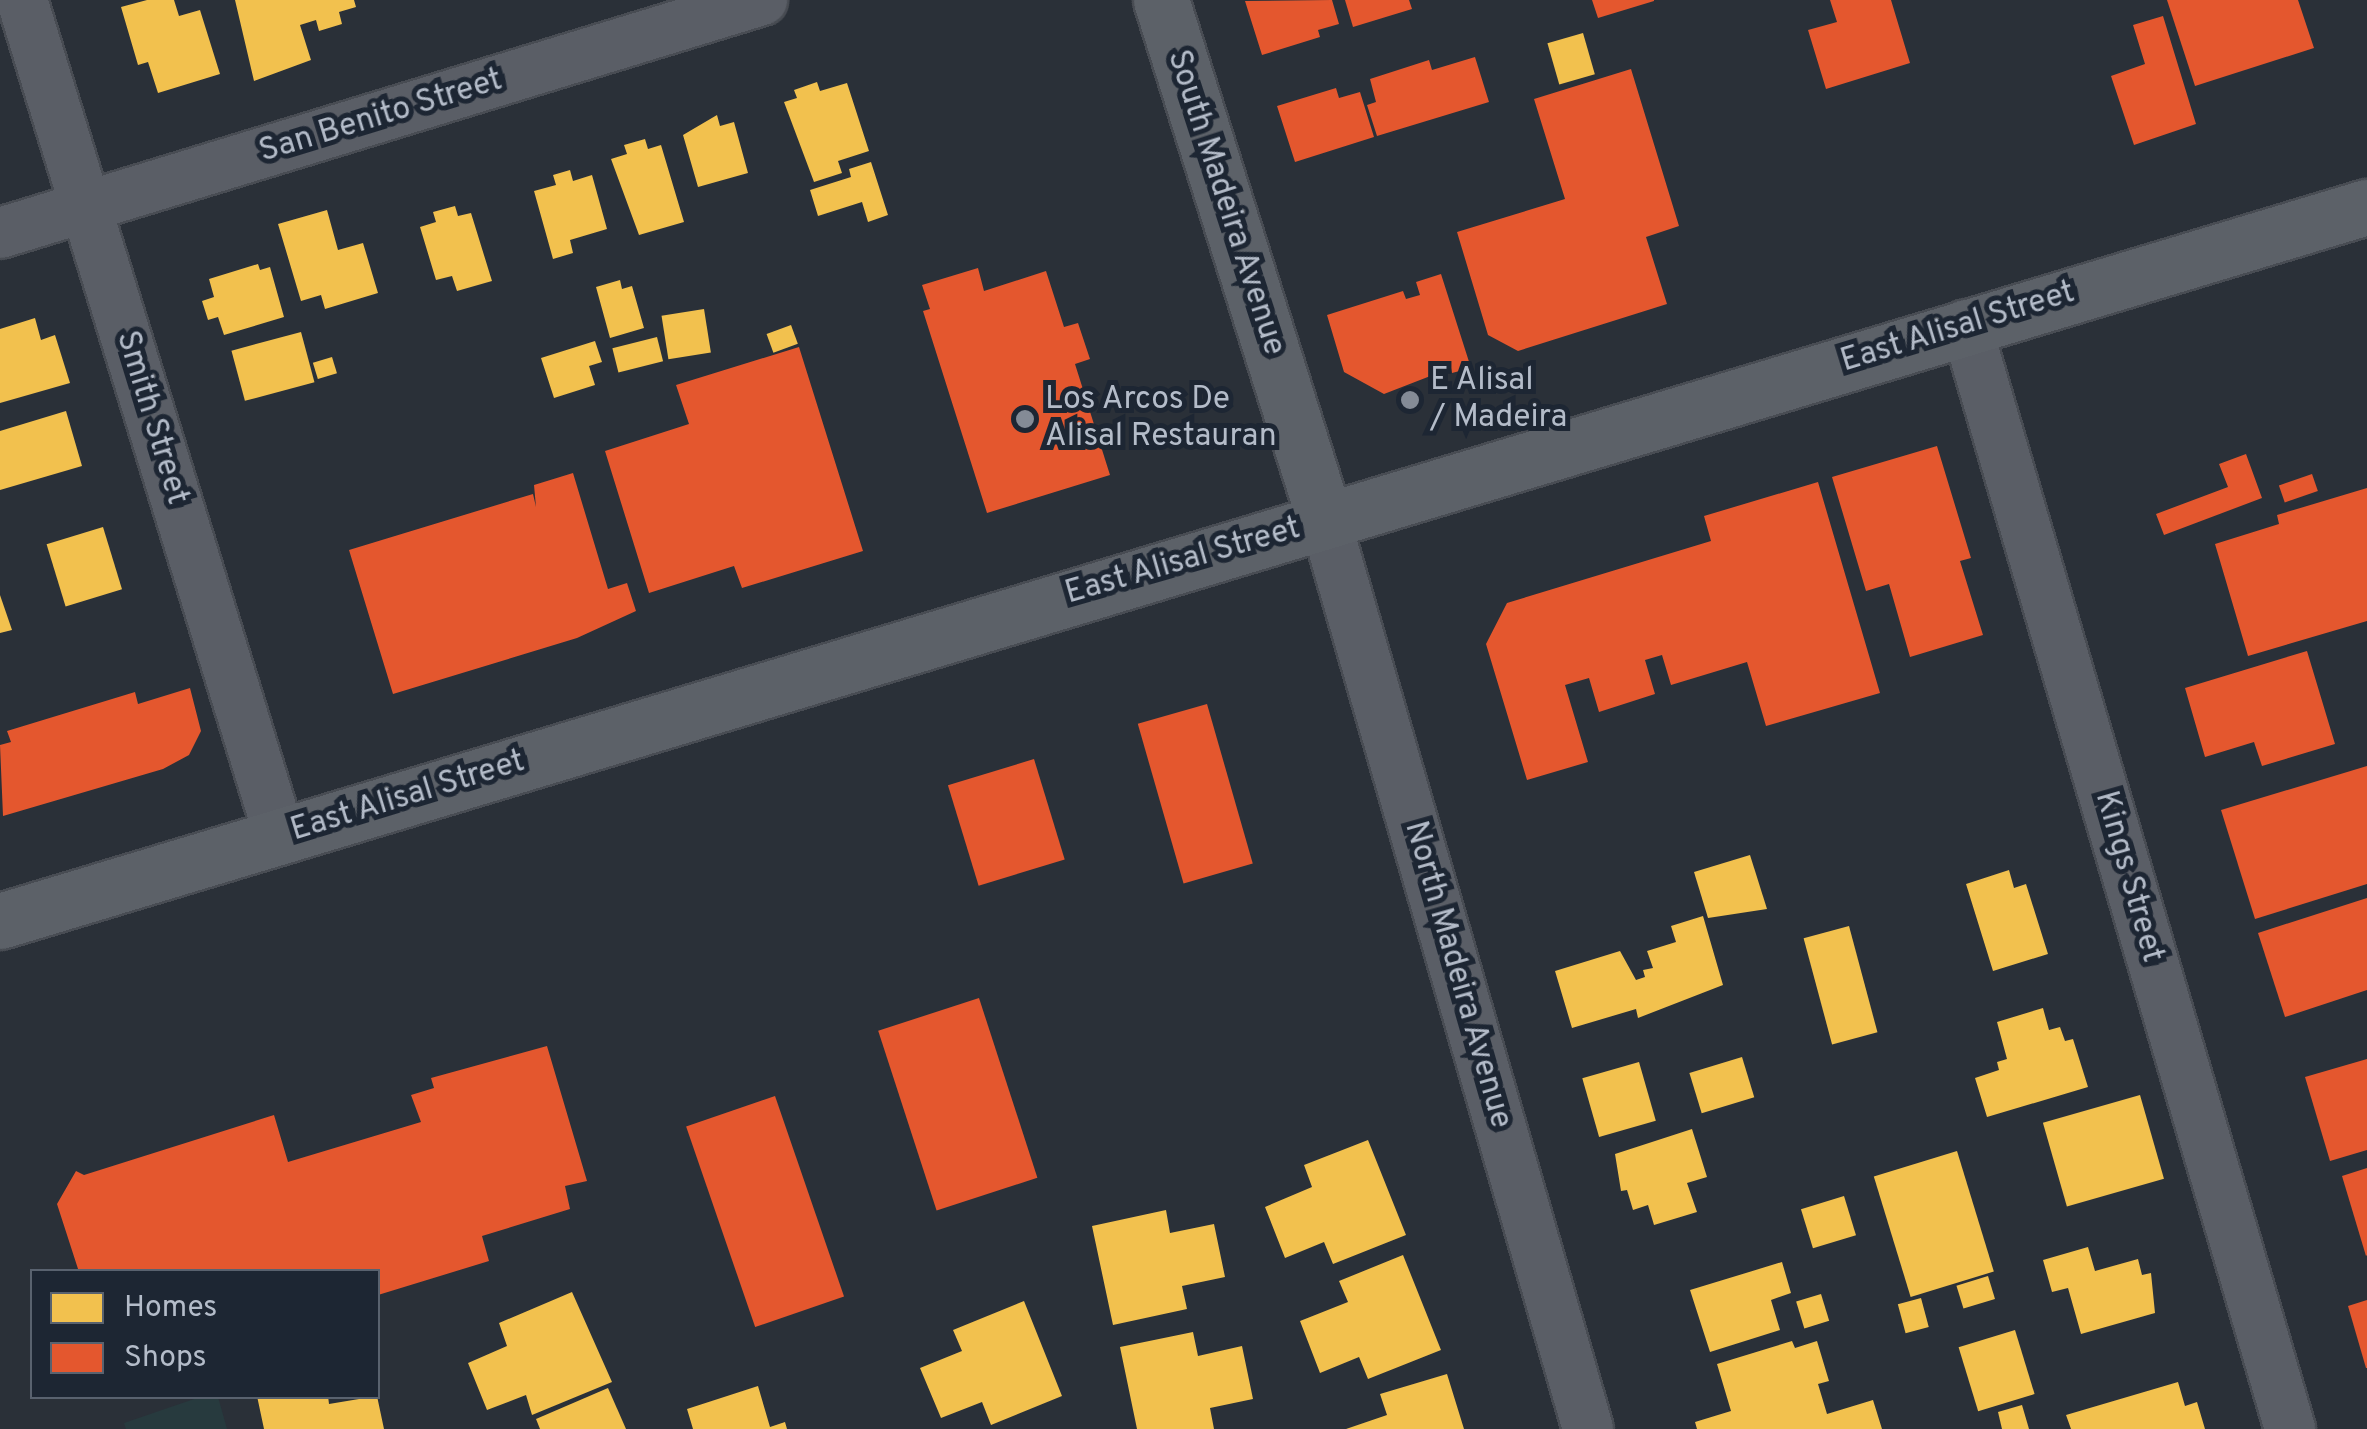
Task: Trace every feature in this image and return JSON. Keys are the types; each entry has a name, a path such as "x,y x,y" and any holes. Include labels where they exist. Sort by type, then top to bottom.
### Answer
{"main road":[{"name":"South Madeira Avenue","path":"1161,0 1325,520"},
{"name":"East Alisal Street","path":"0,921 2367,207"}],"street":[{"name":"Smith Street","path":"22,0 280,836"},
{"name":"San Benito Street","path":"0,233 762,0"},
{"name":"Kings Street","path":"1966,325 2290,1429"},
{"name":"North Madeira Avenue","path":"1325,520 1588,1429"}],"green space":[{"path":"194,1399 219,1399 227,1429 126,1429 124,1423"}],"building: Homes":[{"path":"147,0 174,0 179,16 200,10 220,74 158,93 148,62 138,65 121,7"},
{"path":"235,0 354,0 356,7 339,12 342,24 319,31 316,20 300,25 311,60 254,81"},
{"path":"1583,33 1595,74 1559,85 1547,43"},
{"path":"817,82 820,91 847,83 869,151 838,161 842,173 814,182 784,102 797,98 794,90"},
{"path":"717,115 720,126 734,122 748,173 698,187 683,135"},
{"path":"645,139 648,149 661,145 684,222 639,235 611,159 627,154 624,145"},
{"path":"871,162 888,215 868,222 862,202 818,216 810,190 851,177 849,169"},
{"path":"570,170 573,181 592,175 607,229 570,240 573,253 553,259 534,191 556,185 553,175"},
{"path":"455,206 458,216 471,213 492,281 457,291 452,276 436,280 420,227 436,222 433,212"},
{"path":"327,210 338,250 363,243 378,293 325,309 321,295 301,301 278,224"},
{"path":"258,264 260,270 270,267 284,317 224,335 218,317 208,320 202,301 214,297 209,279"},
{"path":"620,280 622,289 632,286 644,328 610,338 596,287"},
{"path":"704,309 711,352 668,359 662,316"},
{"path":"35,318 41,340 55,335 70,383 0,403 0,329"},
{"path":"791,325 798,344 773,353 767,334"},
{"path":"301,332 314,382 245,401 231,351"},
{"path":"657,337 663,361 618,372 612,348"},
{"path":"595,341 602,362 589,366 595,385 554,398 541,358"},
{"path":"332,357 337,373 318,379 313,363"},
{"path":"66,411 82,466 0,490 0,431"},
{"path":"103,527 122,589 66,606 47,544"},
{"path":"0,595 12,630 0,633"},
{"path":"1750,855 1767,909 1708,918 1694,872"},
{"path":"2009,870 2014,888 2026,884 2048,954 1993,971 1966,884"},
{"path":"1703,916 1723,985 1638,1018 1636,1009 1572,1028 1555,971 1620,951 1636,980 1645,977 1643,970 1653,968 1647,951 1676,942 1671,926"},
{"path":"1849,926 1877,1032 1832,1044 1804,938"},
{"path":"2043,1008 2049,1030 2060,1027 2065,1041 2073,1039 2088,1087 1987,1117 1975,1078 1999,1070 1997,1062 2007,1059 1997,1022"},
{"path":"1742,1057 1754,1097 1702,1113 1689,1073"},
{"path":"1639,1062 1656,1121 1599,1137 1582,1078"},
{"path":"2140,1095 2164,1179 2067,1206 2043,1123"},
{"path":"1692,1129 1707,1177 1687,1183 1697,1212 1654,1225 1648,1205 1633,1210 1627,1190 1621,1191 1615,1154"},
{"path":"1368,1140 1406,1235 1333,1264 1324,1242 1285,1258 1265,1207 1312,1187 1304,1165"},
{"path":"1957,1151 1994,1271 1911,1297 1874,1176"},
{"path":"1844,1196 1856,1235 1813,1248 1801,1209"},
{"path":"1166,1210 1170,1233 1214,1224 1225,1277 1182,1286 1187,1309 1113,1325 1092,1226"},
{"path":"2088,1247 2095,1271 2138,1259 2142,1275 2151,1273 2155,1313 2081,1334 2068,1288 2052,1292 2043,1260"},
{"path":"1403,1255 1441,1350 1368,1379 1359,1357 1320,1373 1300,1321 1348,1302 1339,1281"},
{"path":"1782,1262 1791,1293 1771,1300 1780,1330 1710,1352 1690,1290"},
{"path":"1988,1276 1995,1299 1963,1309 1956,1286"},
{"path":"572,1292 612,1382 532,1415 526,1395 487,1410 468,1363 507,1346 499,1323"},
{"path":"1821,1294 1829,1321 1804,1328 1796,1302"},
{"path":"1921,1298 1929,1327 1906,1333 1898,1304"},
{"path":"1024,1301 1062,1396 991,1425 982,1402 941,1418 920,1368 962,1351 953,1330"},
{"path":"2015,1330 2035,1394 1978,1411 1959,1347"},
{"path":"1193,1332 1198,1356 1242,1346 1253,1399 1210,1408 1214,1429 1137,1429 1120,1347"},
{"path":"1792,1341 1795,1348 1817,1341 1829,1381 1818,1384 1827,1414 1873,1400 1882,1429 1697,1429 1695,1422 1731,1411 1717,1364"},
{"path":"1447,1374 1464,1429 1346,1429 1387,1415 1380,1394"},
{"path":"2178,1382 2185,1406 2197,1402 2205,1429 2071,1429 2066,1415"},
{"path":"758,1386 770,1427 785,1422 787,1429 693,1429 687,1409"},
{"path":"608,1388 626,1429 540,1429 536,1419"},
{"path":"258,1399 328,1399 329,1404 378,1399 384,1429 264,1429"},
{"path":"2022,1405 2029,1429 2002,1429 1998,1412"}],"building: Shops":[{"path":"1332,0 1339,24 1318,30 1320,37 1262,55 1245,1"},
{"path":"1345,0 1409,0 1412,9 1353,27"},
{"path":"1592,0 1654,0 1654,1 1598,18"},
{"path":"1830,0 1891,0 1910,63 1826,89 1808,30 1837,22"},
{"path":"2167,0 2298,0 2314,48 2195,86"},
{"path":"2163,16 2196,124 2134,145 2111,76 2145,64 2133,25"},
{"path":"1475,57 1489,102 1377,136 1367,105 1376,102 1370,79 1429,60 1432,70"},
{"path":"1631,69 1679,226 1646,237 1667,304 1518,351 1488,335 1457,232 1565,199 1534,99"},
{"path":"1336,88 1339,98 1360,92 1374,137 1295,162 1277,106"},
{"name":"Los Arcos De Alisal Restauran","path":"978,268 984,291 1046,271 1064,327 1078,323 1090,359 1075,364 1110,475 987,513 923,311 930,309 922,285"},
{"path":"1441,274 1471,368 1452,373 1451,368 1384,394 1344,372 1327,315 1403,291 1406,299 1420,295 1416,282"},
{"path":"799,347 863,551 742,588 734,566 649,593 605,451 689,424 676,385"},
{"path":"1937,446 1971,558 1960,561 1983,635 1910,657 1889,584 1866,591 1832,477"},
{"path":"2246,454 2262,498 2164,535 2156,514 2228,487 2219,464"},
{"path":"573,473 608,589 627,583 636,611 577,638 393,694 349,550 533,494 536,507 534,485"},
{"path":"2312,474 2318,491 2285,502 2279,485"},
{"path":"1818,482 1880,693 1766,726 1747,662 1671,685 1662,655 1645,660 1655,694 1599,712 1589,678 1565,685 1588,762 1527,780 1486,644 1507,603 1711,541 1704,516"},
{"path":"2367,488 2367,621 2248,656 2215,544 2279,524 2277,515"},
{"path":"2307,651 2335,744 2262,766 2254,742 2205,757 2185,688"},
{"path":"190,688 201,731 189,755 163,769 3,816 0,745 11,742 7,731 135,692 138,704"},
{"path":"1207,704 1253,864 1184,883 1138,724"},
{"path":"1034,759 1065,859 979,886 948,785"},
{"path":"2367,766 2367,884 2255,919 2221,810"},
{"path":"2367,898 2367,990 2285,1017 2258,933"},
{"path":"979,998 1037,1178 937,1211 878,1031"},
{"path":"547,1046 587,1181 565,1186 570,1209 482,1236 489,1261 380,1294 380,1269 78,1269 57,1204 76,1171 84,1175 274,1115 288,1162 421,1122 411,1095 434,1088 431,1078"},
{"path":"2367,1059 2367,1150 2330,1161 2305,1077"},
{"path":"775,1096 844,1296 755,1327 686,1127"},
{"path":"2367,1168 2367,1255 2366,1256 2342,1176"},
{"path":"2367,1300 2367,1368 2366,1368 2348,1306"}],"place":[{"name":"E Alisal / Madeira","path":"1410,400"},
{"name":"Los Arcos De Alisal Restauran","path":"1025,419"}]}
